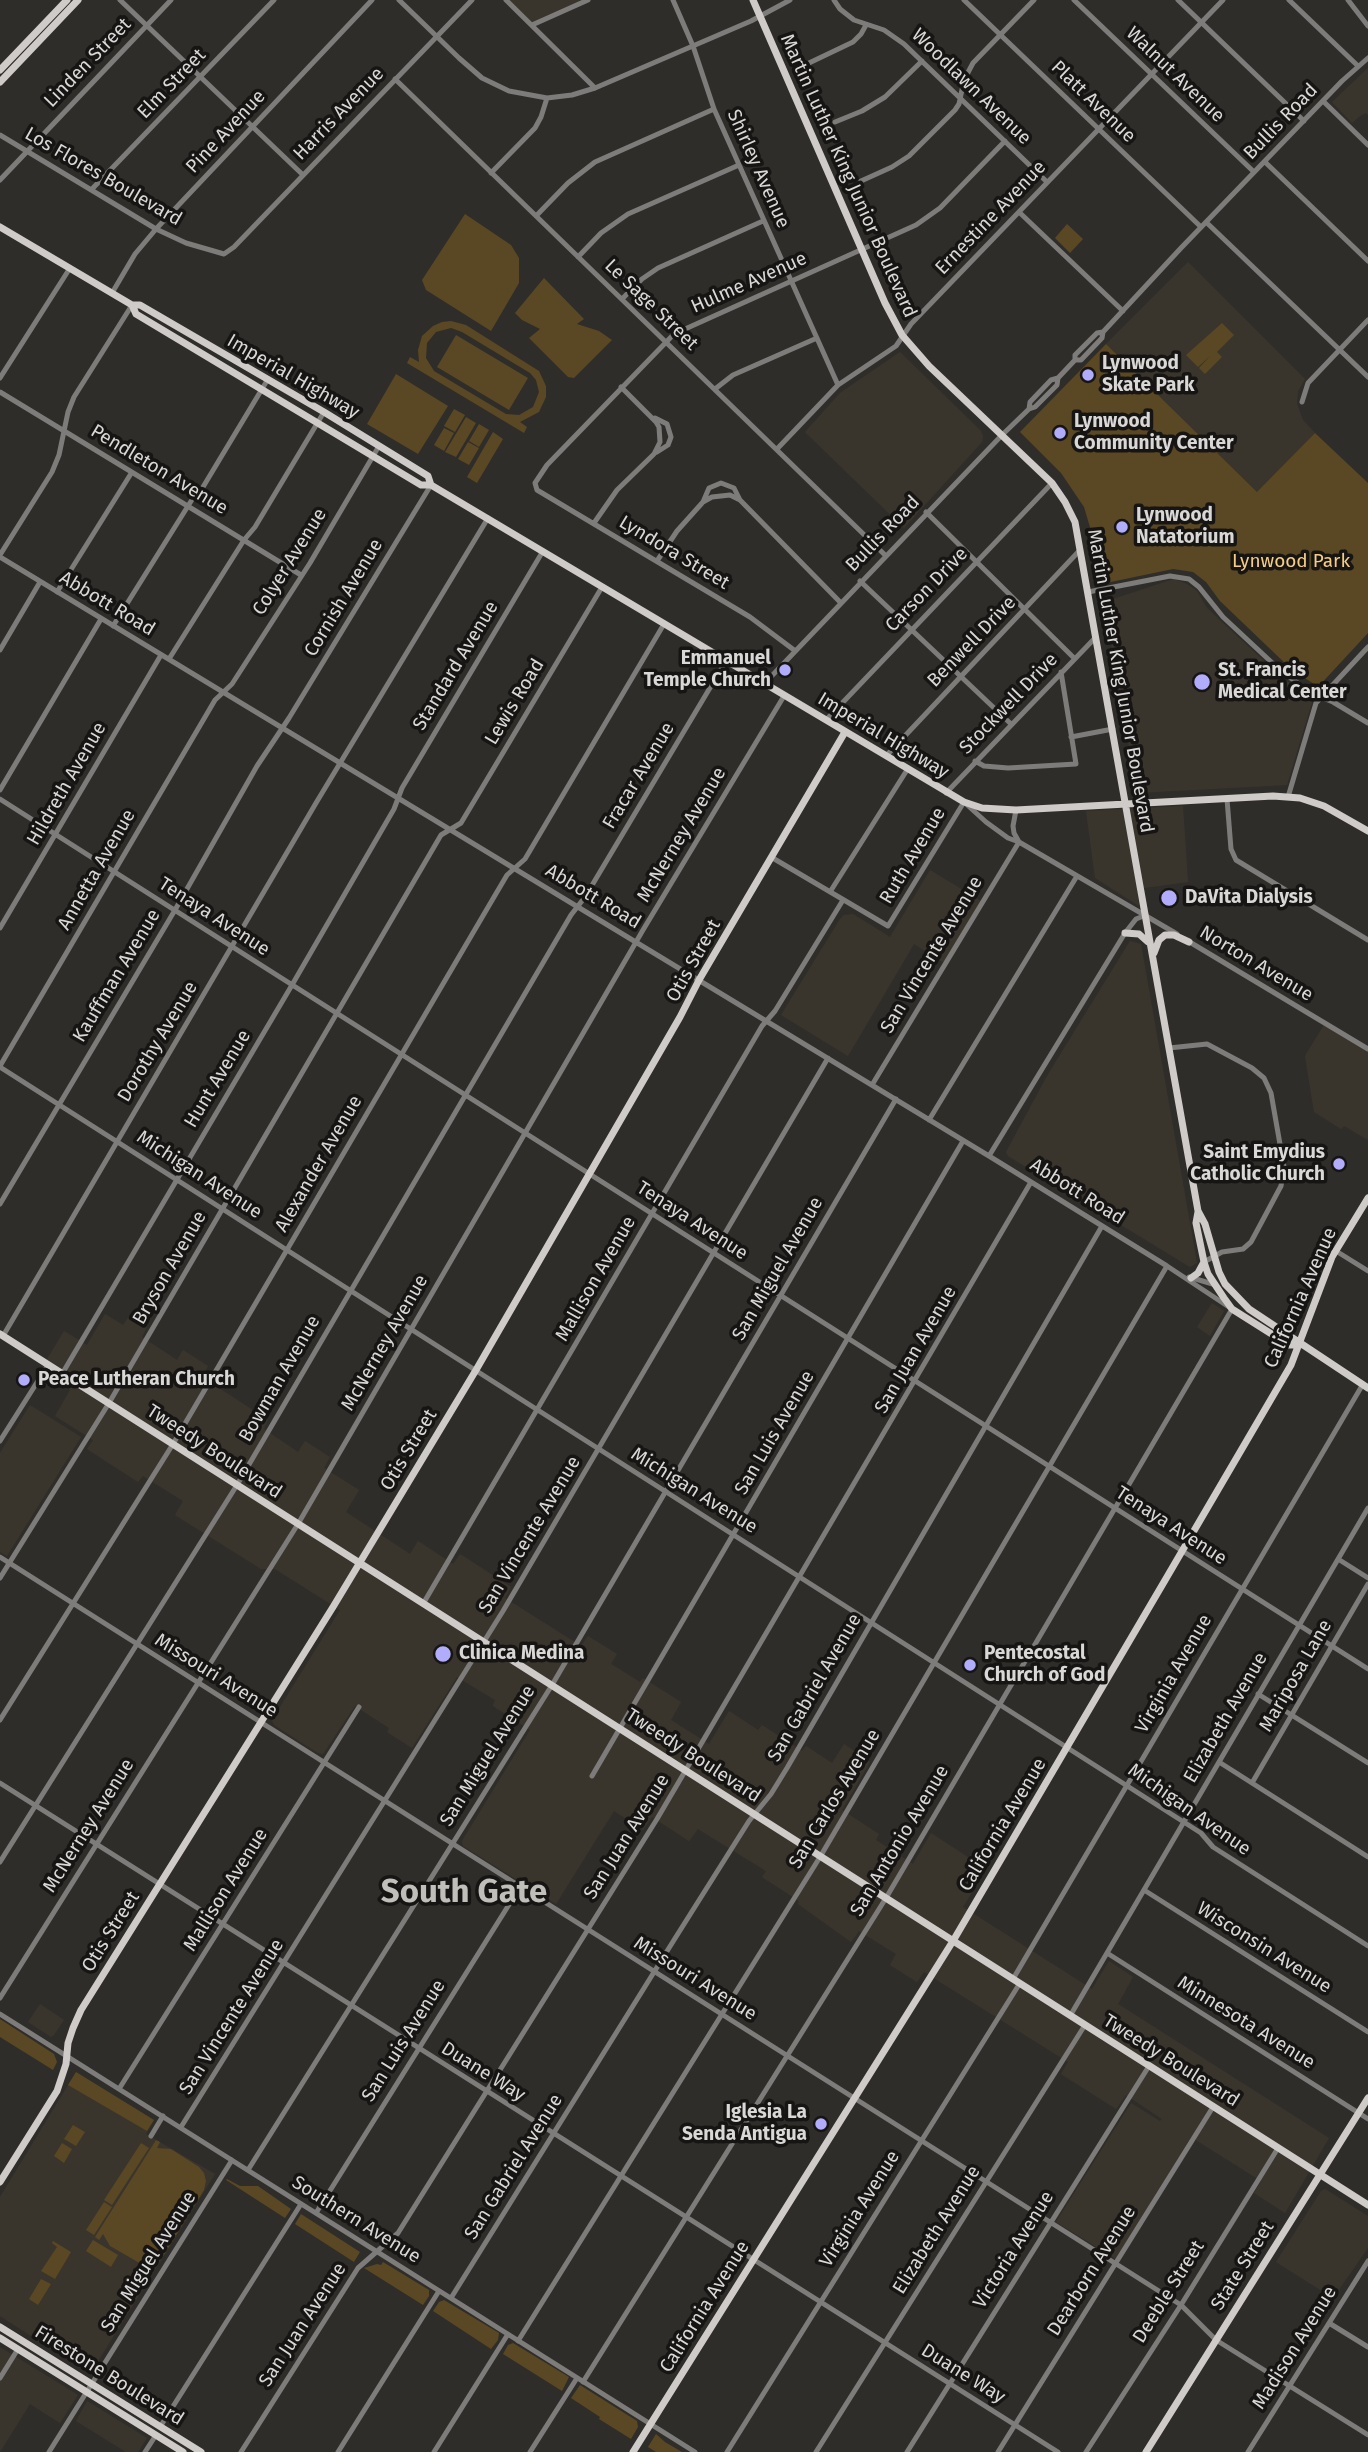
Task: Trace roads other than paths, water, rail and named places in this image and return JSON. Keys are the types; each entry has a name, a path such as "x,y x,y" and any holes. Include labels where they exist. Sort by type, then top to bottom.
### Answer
{"main road":[{"path":"0,70 66,0"},
{"path":"0,82 78,0"},
{"name":"Martin Luther King Junior Boulevard","path":"753,0 885,303 902,335 916,352 1052,483 1071,512 1146,915 1198,1211 1196,1223 1204,1262 1215,1286 1232,1309 1289,1345 1300,1345"},
{"name":"Imperial Highway","path":"0,227 112,293 132,306 136,314 421,485 431,485 488,518 964,802 991,810 1016,810 1288,797 1324,806 1368,831"},
{"name":"Imperial Highway","path":"132,306 140,305 324,412 428,476 431,485"},
{"name":"Otis Street","path":"0,2182 62,2079 68,2043 76,2018 360,1563 476,1370 699,980 845,732"},
{"path":"1125,933 1139,934 1150,945"},
{"path":"1153,960 1162,936 1174,935 1189,942"},
{"name":"California Avenue","path":"633,2452 953,1941 1182,1552 1291,1365 1336,1251 1368,1198"},
{"name":"Martin Luther King Junior Boulevard","path":"1198,1211 1205,1223 1225,1284 1249,1309 1365,1386"},
{"path":"1191,1278 1198,1273 1204,1262"},
{"name":"Tweedy Boulevard","path":"1,1335 1368,2205"},
{"name":"State Street","path":"1146,2452 1368,2098"},
{"name":"Firestone Boulevard","path":"0,2327 91,2384 183,2452"},
{"name":"Firestone Boulevard","path":"0,2338 87,2392 201,2452"}],"street":[{"path":"120,0 303,175"},
{"name":"Linden Street","path":"0,180 171,0"},
{"name":"Elm Street","path":"92,189 274,0"},
{"name":"Pine Avenue","path":"112,293 135,254 156,229 372,0"},
{"path":"399,0 471,70 495,85 522,96 547,98 572,95 595,88 790,0"},
{"name":"Harris Avenue","path":"230,251 472,0"},
{"path":"506,0 595,88"},
{"path":"532,25 589,0"},
{"name":"Shirley Avenue","path":"673,0 738,164 838,385"},
{"name":"Woodlawn Avenue","path":"834,0 847,15 892,34 1047,182"},
{"name":"Platt Avenue","path":"964,0 1201,228"},
{"path":"861,181 909,156 955,110 968,71 1034,0"},
{"name":"Walnut Avenue","path":"1074,0 1254,172"},
{"path":"1178,0 1304,121"},
{"name":"Ernestine Avenue","path":"777,449 838,385 896,346 902,335 1223,0"},
{"path":"1289,0 1358,66"},
{"path":"1348,0 1368,26"},
{"path":"809,63 853,42 866,24"},
{"name":"Bullis Road","path":"764,684 926,512 1002,435 1057,385 1058,378 1075,360 1081,360 1102,338 1103,332 1206,222 1368,58"},
{"path":"835,122 862,111 885,97 922,61"},
{"name":"Le Sage Street","path":"395,79 885,555"},
{"path":"491,173 535,128 547,98"},
{"path":"1323,101 1368,145"},
{"path":"536,216 568,183 595,162 715,109"},
{"name":"Los Flores Boulevard","path":"0,135 156,229 214,253 224,254 230,251"},
{"name":"Hulme Avenue","path":"535,488 535,483 547,465 674,334 927,218 1005,141"},
{"path":"1265,162 1368,261"},
{"path":"578,257 601,233 628,214 738,164"},
{"path":"1019,212 1123,311"},
{"path":"622,299 642,279 658,268 764,221"},
{"path":"1206,222 1368,377"},
{"path":"0,378 70,268"},
{"path":"0,556 52,472 74,397 132,306"},
{"path":"1302,402 1308,383 1368,320"},
{"path":"715,389 733,375 817,338"},
{"path":"113,626 189,505 200,492 268,379"},
{"path":"621,387 652,416 659,427 660,442 654,454"},
{"name":"Pendleton Avenue","path":"0,392 301,575"},
{"path":"169,659 244,540 256,527 324,412"},
{"path":"594,523 617,490 654,454 668,445 671,437 667,424 652,416"},
{"name":"Colyer Avenue","path":"224,693 380,446"},
{"path":"57,592 132,472"},
{"path":"657,561 677,531 703,502 709,488 721,483 734,488 740,500 840,603"},
{"name":"Carson Drive","path":"826,720 1052,483"},
{"name":"Cornish Avenue","path":"282,728 431,485"},
{"name":"Lyndora Street","path":"535,488 756,621 794,650"},
{"path":"703,502 721,495 730,495 740,500"},
{"path":"926,512 1074,658"},
{"path":"340,763 488,518"},
{"name":"Benwell Drive","path":"886,756 1080,550"},
{"name":"Standard Avenue","path":"397,797 543,551"},
{"name":"Abbott Road","path":"0,556 963,1140 1232,1309"},
{"path":"1088,592 1162,577 1177,576 1189,579 1199,587 1223,617 1282,672 1320,697 1368,723"},
{"path":"860,581 1011,724"},
{"path":"0,649 40,582"},
{"name":"Lewis Road","path":"451,830 461,823 602,587"},
{"path":"0,790 101,619"},
{"name":"Alexander Avenue","path":"0,1720 173,1444 507,875 525,859 664,624"},
{"name":"Stockwell Drive","path":"946,793 1095,638"},
{"path":"1288,797 1320,697 1368,647"},
{"name":"Hildreth Avenue","path":"0,928 161,655"},
{"name":"Fracar Avenue","path":"578,906 726,661"},
{"path":"975,761 1008,768 1076,764 1061,672"},
{"name":"Annetta Avenue","path":"0,1066 215,700 224,693"},
{"name":"McNerney Avenue","path":"0,1998 298,1524 637,942 784,696"},
{"name":"Kauffman Avenue","path":"0,1204 175,910 257,766 282,728"},
{"path":"1071,737 1113,729"},
{"name":"Dorothy Avenue","path":"1,1335 340,763"},
{"path":"830,892 907,770"},
{"name":"Hunt Avenue","path":"62,1374 292,985 394,808 397,797"},
{"name":"Tenaya Avenue","path":"0,799 1368,1669"},
{"path":"1227,799 1230,844 1236,860 1368,940"},
{"name":"Norton Avenue","path":"964,802 1008,838 1146,915 1368,1049"},
{"name":"Ruth Avenue","path":"843,900 888,926 964,802"},
{"path":"1016,810 1013,826 1019,842"},
{"name":"Bryson Avenue","path":"0,1578 109,1404 441,835 451,830"},
{"name":"San Vincente Avenue","path":"872,1085 1019,842"},
{"path":"771,857 843,900"},
{"path":"929,1120 1077,876"},
{"name":"Mallison Avenue","path":"423,1604 766,1021 775,1011 843,900"},
{"name":"Bowman Avenue","path":"0,1862 237,1485 578,906"},
{"path":"989,1156 1125,933 1136,919 1146,915"},
{"path":"1169,1048 1212,1045 1258,1073 1269,1085 1284,1167 1281,1186 1247,1246 1214,1256 1204,1262"},
{"name":"San Vincente Avenue","path":"181,2127 484,1642 828,1058"},
{"name":"Michigan Avenue","path":"0,1066 1127,1785 1201,1833 1213,1847 1368,1946"},
{"name":"San Miguel Avenue","path":"248,2170 552,1685 896,1100"},
{"name":"San Luis Avenue","path":"592,1776 963,1140"},
{"name":"San Juan Avenue","path":"241,2452 345,2286 363,2262 392,2241 398,2233 686,1771 1031,1182"},
{"name":"San Gabriel Avenue","path":"451,2298 654,1972 787,1768 1102,1226"},
{"path":"1336,1251 1368,1271"},
{"name":"Abbott Road","path":"1167,1266 1215,1286 1225,1284"},
{"name":"San Carlos Avenue","path":"518,2341 820,1857 1167,1266"},
{"name":"San Antonio Avenue","path":"583,2382 886,1898 1232,1309"},
{"path":"0,1441 48,1365"},
{"name":"Virginia Avenue","path":"727,2452 921,2141 1127,1785 1365,1386"},
{"name":"Elizabeth Avenue","path":"1069,2016 1368,1508"},
{"name":"Missouri Avenue","path":"0,1557 1181,2305 1216,2340 1368,2435"},
{"path":"1338,1559 1368,1578"},
{"name":"Mariposa Lane","path":"1252,1783 1368,1584"},
{"path":"1258,1694 1368,1763"},
{"name":"Mallison Avenue","path":"119,2089 359,1707"},
{"path":"1219,1762 1368,1857"},
{"name":"Duane Way","path":"0,1783 1058,2452"},
{"name":"San Luis Avenue","path":"316,2213 520,1887"},
{"name":"Wisconsin Avenue","path":"1144,1890 1368,2032"},
{"name":"Minnesota Avenue","path":"1107,1953 1368,2119"},
{"name":"Southern Avenue","path":"0,2014 695,2452"},
{"name":"Elizabeth Avenue","path":"816,2452 1085,2025"},
{"name":"Victoria Avenue","path":"907,2452 1149,2066"},
{"name":"Dearborn Avenue","path":"998,2452 1213,2107"},
{"path":"151,2136 163,2116"},
{"name":"Deeble Street","path":"1086,2452 1278,2148"},
{"name":"San Miguel Avenue","path":"49,2452 232,2160"},
{"path":"145,2452 301,2204"},
{"name":"Madison Avenue","path":"1252,2451 1368,2261"},
{"path":"338,2452 439,2291"},
{"path":"1329,2323 1368,2347"},
{"path":"434,2452 508,2334"},
{"path":"0,2378 18,2349"},
{"path":"530,2452 577,2378"}],"place":[{"name":"Lynwood Skate Park","path":"1088,375"},
{"name":"Lynwood Community Center","path":"1060,433"},
{"name":"Lynwood Natatorium","path":"1122,527"},
{"name":"Emmanuel Temple Church","path":"785,670"},
{"name":"St. Francis Medical Center","path":"1202,682"},
{"name":"DaVita Dialysis","path":"1169,898"},
{"name":"Saint Emydius Catholic Church","path":"1339,1164"},
{"name":"Peace Lutheran Church","path":"24,1380"},
{"name":"Clinica Medina","path":"443,1654"},
{"name":"Pentecostal Church of God","path":"970,1665"},
{"name":"Iglesia La Senda Antigua","path":"821,2124"}],"district":[{"name":"South Gate","path":"464,1893"}],"park label":[{"name":"Lynwood Park","path":"1291,562"}]}
